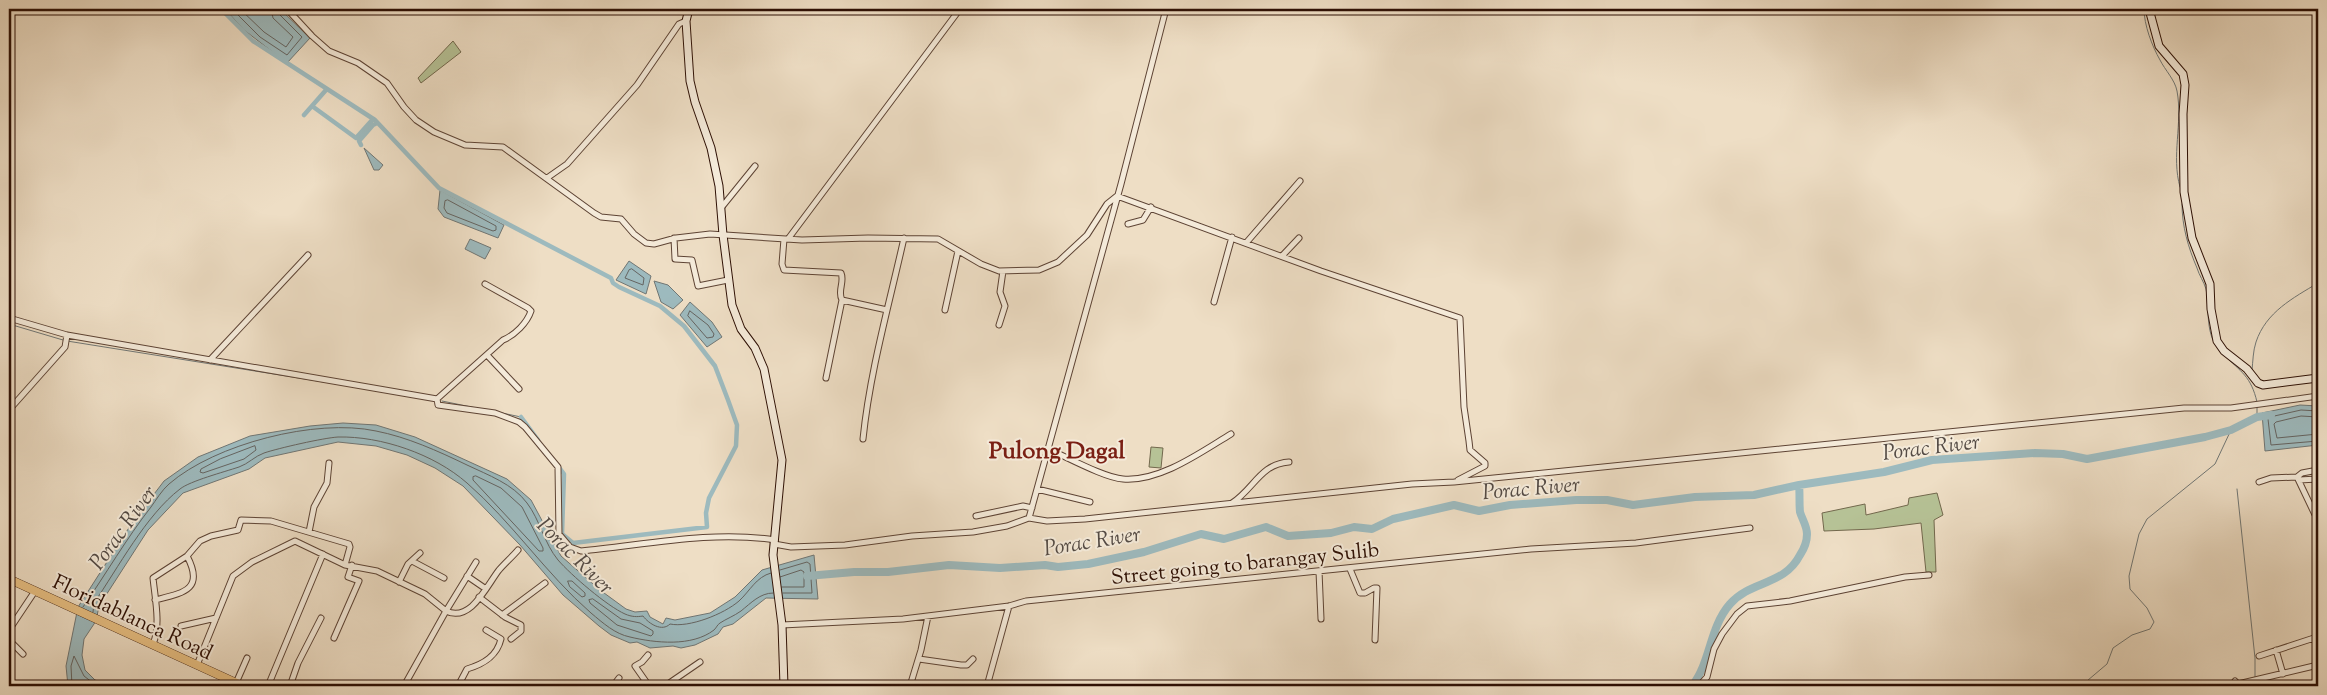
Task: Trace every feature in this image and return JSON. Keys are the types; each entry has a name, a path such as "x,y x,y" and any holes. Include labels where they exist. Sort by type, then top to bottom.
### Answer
{"main road":[{"name":"Floridablanca Road","path":"9,579 239,685"}],"street":[{"path":"287,9 329,51 358,63 387,83 416,120 434,132 465,145 503,147 594,214 621,219 634,234 646,243 654,244 674,238 695,235 786,239 938,239 981,264 1003,271 1039,270 1058,262 1092,230 1107,204 1117,196"},
{"path":"688,9 686,20 690,81 695,102 711,148 719,186 732,305 741,329 755,348 764,369 782,460 773,558 782,625 784,686"},
{"path":"826,378 842,300 839,294 843,277 841,273 784,270 782,264 786,239 960,9"},
{"path":"1029,518 1166,9"},
{"path":"2149,9 2159,46 2183,74 2185,85 2183,114 2184,192 2192,238 2210,284 2211,309 2217,341 2224,351 2247,369 2258,383 2263,385 2318,378"},
{"path":"547,178 567,164 637,85 679,24 686,20"},
{"path":"721,209 755,166"},
{"path":"1246,242 1300,181"},
{"path":"1117,196 1460,318 1464,407 1470,450 1485,463 1485,466 1454,482"},
{"path":"1128,224 1143,220 1151,207"},
{"path":"1214,302 1232,237"},
{"path":"674,238 675,259 692,260 698,286 728,280"},
{"path":"863,439 867,405 904,238"},
{"path":"1282,256 1299,238"},
{"path":"945,310 958,251"},
{"path":"210,360 308,255"},
{"path":"999,325 1004,306 1000,292 1003,271"},
{"path":"437,399 503,340 511,337 529,318 531,311 485,284"},
{"path":"842,300 888,310"},
{"path":"9,318 67,335 437,399"},
{"path":"9,410 65,347 67,335"},
{"path":"486,355 519,389"},
{"path":"437,399 438,405 470,408 495,414 519,422 525,427 558,467 560,534 565,542 581,551 716,537 753,537 791,547 845,545 912,536 973,532 1006,526 1029,518 1047,521 1085,520 1412,484 1454,482 2184,408 2231,408 2318,396"},
{"path":"1048,449 1116,478 1130,479 1177,468 1196,454 1231,434"},
{"path":"1230,505 1243,496 1259,475 1268,468 1280,463 1289,462"},
{"path":"310,532 314,507 327,483 329,463"},
{"path":"2318,470 2298,474 2298,479 2318,521"},
{"path":"2259,482 2271,478 2318,480"},
{"path":"1037,489 1090,502"},
{"path":"976,516 1023,506 1032,508"},
{"path":"152,644 156,638 153,578 187,556 195,545 211,536 238,530 241,520 271,521 350,545 345,565"},
{"name":"Street going to barangay Sulib","path":"782,625 928,616 1008,606 1026,601 1485,554 1636,543 1750,528"},
{"path":"197,665 233,576 252,562 294,541 345,565 377,571 425,594 446,611 456,614 468,610 500,569 518,550"},
{"path":"399,582 405,568 420,553"},
{"path":"268,686 323,554"},
{"path":"155,600 184,592 191,586 194,569 187,556"},
{"path":"412,561 444,578"},
{"path":"404,686 476,562"},
{"path":"334,638 359,581 348,577 352,565"},
{"path":"1350,569 1360,593 1378,588 1375,640"},
{"path":"1319,571 1321,618"},
{"path":"1699,686 1706,677 1714,648 1722,634 1737,614 1747,606 1757,603 1790,601 1905,577 1929,575"},
{"path":"467,576 486,589"},
{"path":"502,615 545,584"},
{"path":"9,630 36,591"},
{"path":"479,597 522,628 521,632 511,639"},
{"path":"987,686 1008,606"},
{"path":"910,686 919,660 928,616"},
{"path":"181,626 216,618"},
{"path":"290,686 298,663 321,618"},
{"path":"458,686 468,670 484,664 499,649 501,639 486,630"},
{"path":"2259,656 2314,638 2318,646"},
{"path":"9,640 23,654"},
{"path":"2276,650 2283,674"},
{"path":"648,655 635,666 649,686"},
{"path":"239,685 247,658"},
{"path":"919,660 967,665 973,658"},
{"path":"665,686 700,662"},
{"path":"2235,681 2238,684 2318,665"},
{"path":"614,686 619,678"}],"green space":[{"path":"453,41 461,52 421,83 418,78"},
{"path":"1151,447 1163,448 1161,468 1149,467"},
{"path":"1937,493 1943,515 1934,520 1936,572 1926,572 1921,523 1874,529 1824,531 1822,513 1865,504 1866,515 1908,505 1909,498"}],"water":[{"path":"225,9 280,9 310,38 287,63 244,30"},
{"path":"364,148 383,165 379,170 374,170"},
{"path":"440,190 504,225 498,238 444,217 438,209"},
{"path":"470,239 491,248 485,259 465,249"},
{"path":"629,261 651,276 646,294 616,280"},
{"path":"654,281 668,285 683,300 673,309 661,302"},
{"path":"690,302 712,322 722,337 707,347 680,315"},
{"path":"2300,405 2318,406 2318,445 2265,451 2262,413"},
{"path":"343,423 376,425 415,437 507,479 531,500 561,556 600,590 626,609 635,612 647,611 650,617 663,624 666,618 675,620 710,613 735,597 762,570 814,555 818,599 766,598 733,624 723,627 718,634 695,645 681,648 673,646 650,648 637,642 630,643 611,635 563,595 520,545 463,486 435,468 407,455 376,446 338,442 265,458 249,469 183,493 148,530 99,606 96,621 84,639 82,655 85,670 95,680 115,686 68,686 66,666 78,607 132,523 164,481 198,457 250,436 310,426"}],"waterway":[{"path":"221,9 253,41 375,120 439,188 611,278 613,283 619,287 660,306 684,326 715,366 737,425 736,446 709,498 706,513 707,527 573,543 562,534 564,474 558,466"},
{"path":"2144,9 2145,22 2151,42 2177,91 2179,115 2177,163 2180,187"},
{"path":"304,115 326,90"},
{"path":"312,106 356,138 373,119"},
{"path":"361,145 359,141 377,123"},
{"path":"2182,204 2184,228 2188,244 2206,289 2212,338 2221,352"},
{"path":"2252,370 2256,342 2266,322 2281,307 2318,283"},
{"path":"9,324 63,340"},
{"path":"67,341 330,383"},
{"path":"2224,355 2248,380 2255,393 2257,402"},
{"path":"442,401 476,408"},
{"path":"2257,407 2257,417"},
{"path":"502,413 521,417"},
{"name":"Porac River","path":"807,576 854,572 888,572 949,565 1000,568 1045,565 1058,567 1088,564 1144,552 1201,534 1224,539 1266,527 1288,536 1331,533 1354,527 1372,529 1393,519 1454,505 1479,511 1510,505 1576,500 1607,500 1633,505 1695,497 1754,495 1799,485 1884,472 1932,460 2035,453 2063,454 2087,459 2205,437 2231,430 2257,417 2271,415"},
{"path":"521,417 538,440"},
{"path":"2081,686 2107,664 2113,648 2132,635 2150,629 2154,622 2147,608 2130,589 2129,576 2139,534 2147,519 2215,464 2231,430"},
{"path":"1692,686 1703,666 1723,613 1730,604 1738,596 1785,572 1793,565 1803,550 1807,534 1800,512 1799,485"},
{"path":"2237,489 2255,658 2255,677"},
{"path":"2255,681 2255,686"}],"district":[{"name":"Pulong Dagal","path":"1057,450"}]}
